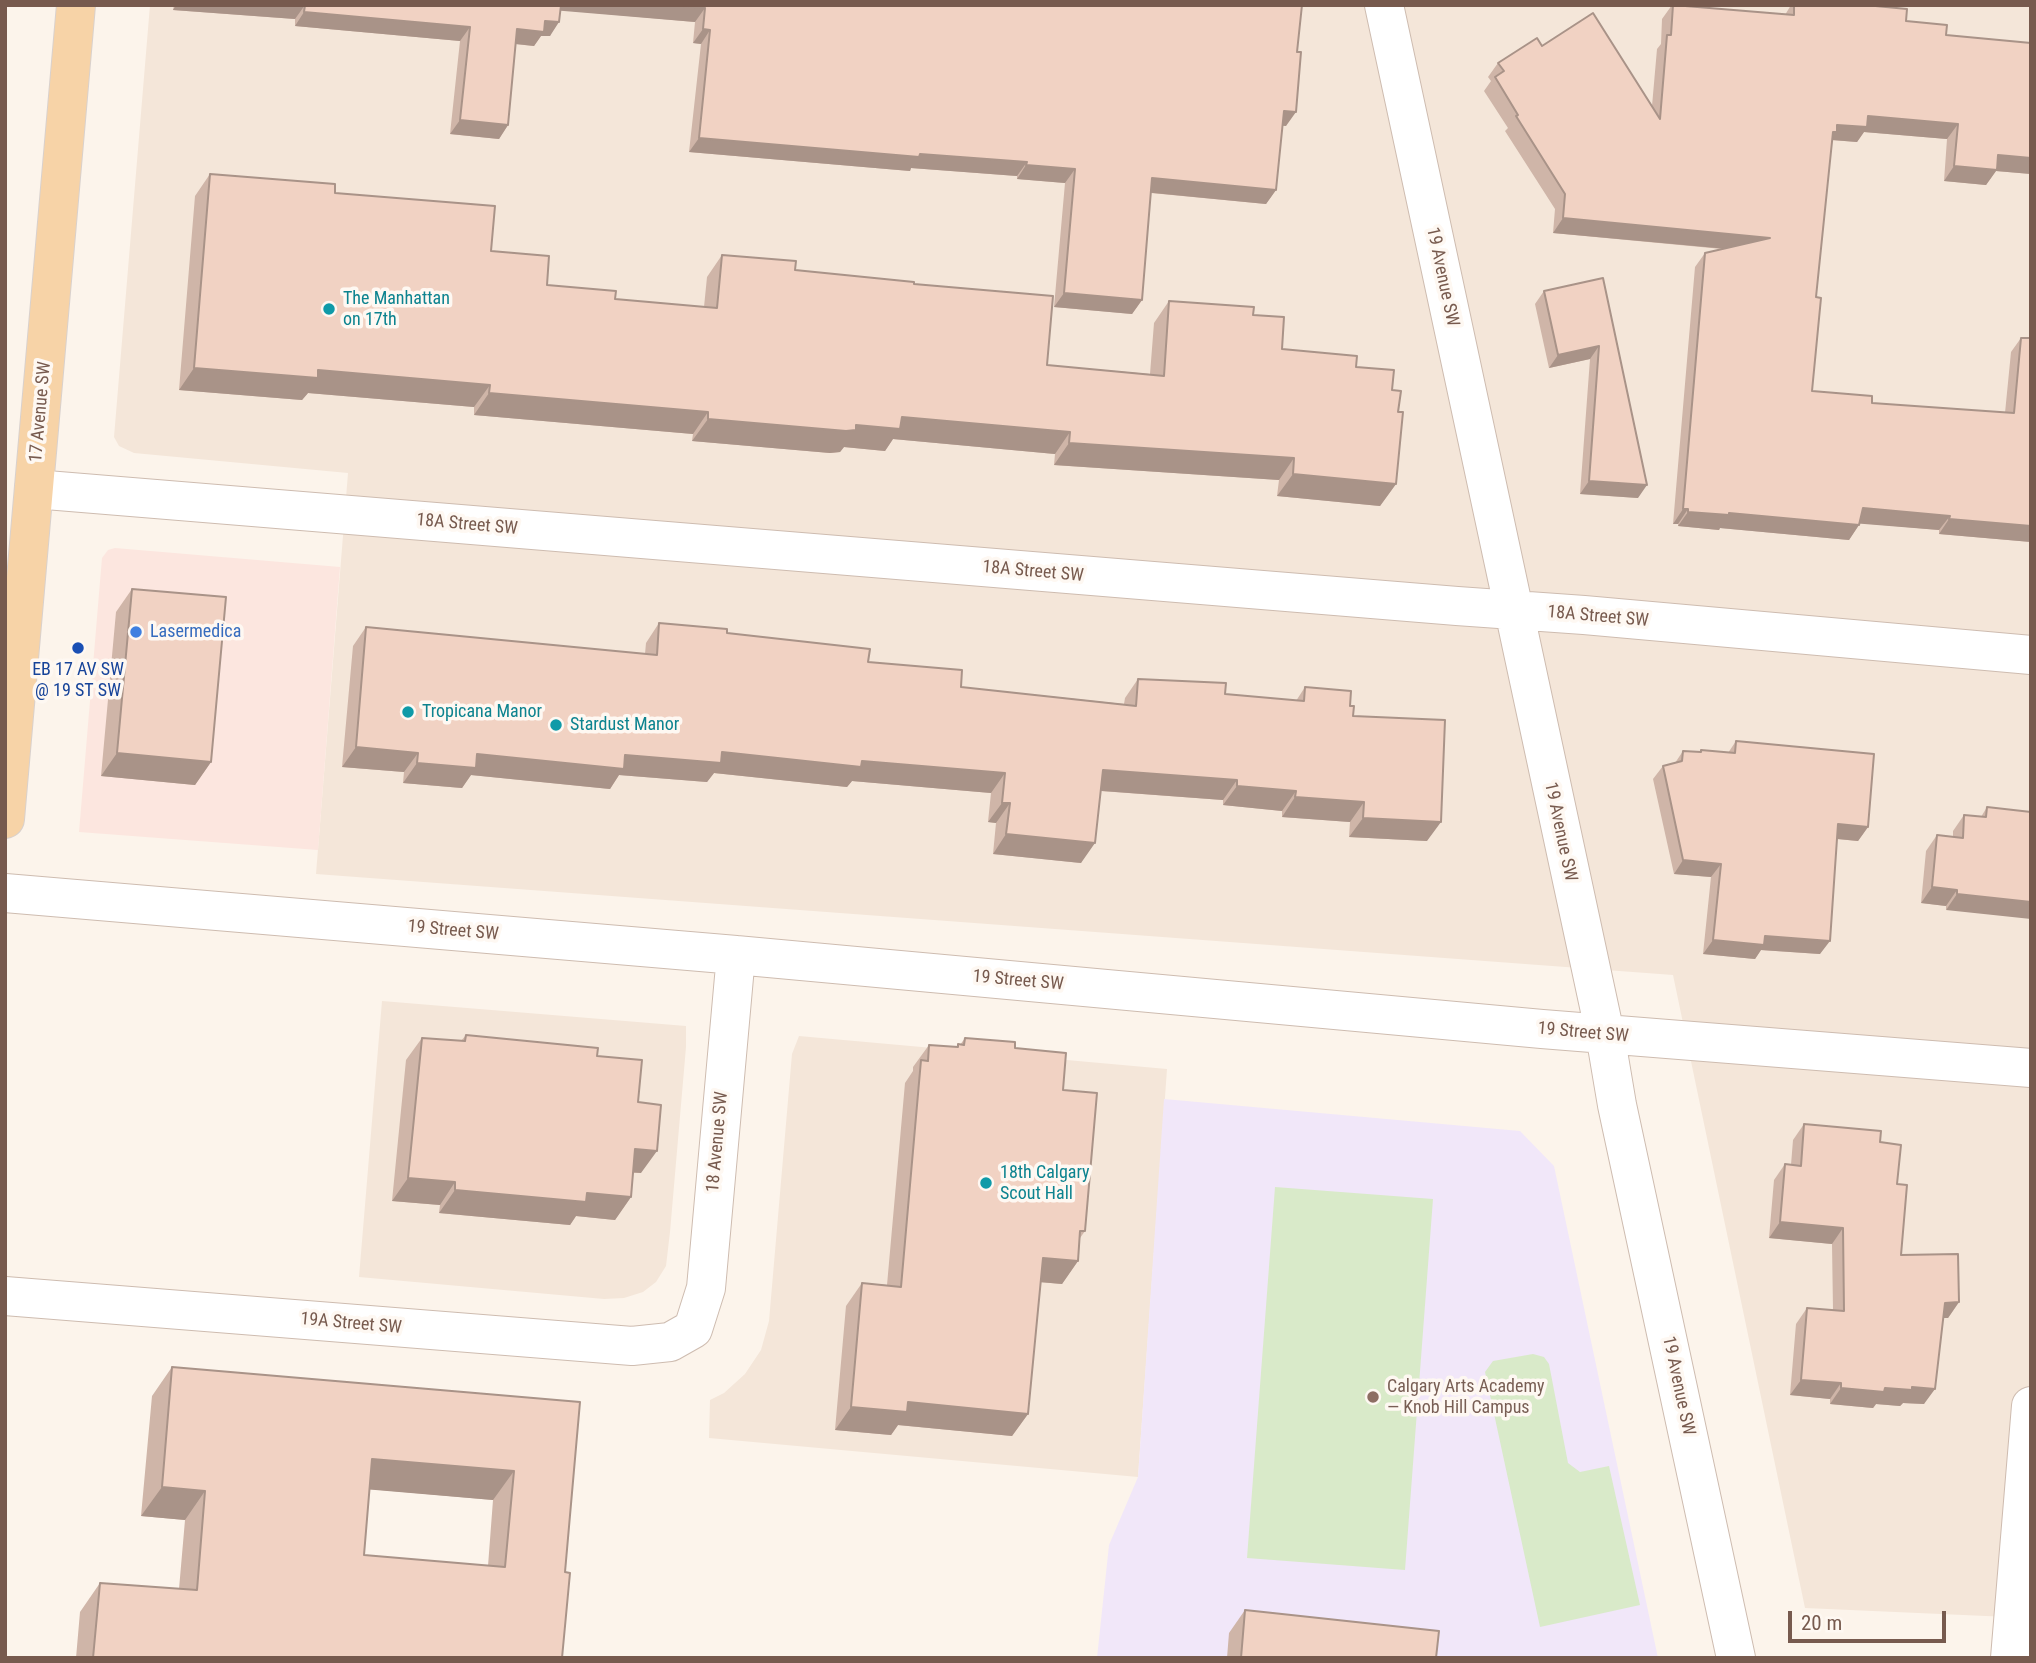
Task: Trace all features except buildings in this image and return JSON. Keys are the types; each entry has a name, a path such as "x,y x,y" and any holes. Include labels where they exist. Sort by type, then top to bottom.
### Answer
{"main road":[{"name":"17 Avenue SW","path":"5,819 76,5"}],"street":[{"name":"19 Avenue SW","path":"1384,5 1736,1658"},
{"name":"18A Street SW","path":"34,489 2031,655"},
{"name":"19 Street SW","path":"5,893 736,954 1605,1034 2031,1068"},
{"name":"18 Avenue SW","path":"693,1329 706,1288 736,954"},
{"name":"19A Street SW","path":"5,1296 632,1346 670,1342 693,1329"},
{"path":"2010,1658 2031,1406"}],"shaded area":[{"path":"150,5 2031,5 2031,1618 1805,1608 1673,975 316,874 348,473 134,453 119,446 114,437"},
{"path":"115,548 340,567 318,850 79,832 102,558 108,550"},
{"path":"382,1001 686,1026 670,1232 666,1266 656,1282 643,1292 624,1298 604,1299 359,1277"},
{"path":"799,1036 1167,1069 1138,1477 709,1438 710,1400 724,1393 745,1374 761,1350 769,1321 792,1054"},
{"name":"Calgary Arts Academy — Knob Hill Campus","path":"1164,1099 1520,1131 1554,1166 1658,1658 1097,1658 1109,1545 1138,1477"}],"green space":[{"path":"1275,1187 1433,1199 1405,1570 1247,1558"},
{"path":"1533,1354 1544,1357 1549,1364 1568,1463 1580,1472 1609,1466 1640,1605 1540,1627 1485,1372 1493,1361"}],"place":[{"name":"The Manhattan on 17th","path":"329,309"},
{"name":"Lasermedica","path":"136,632"},
{"name":"EB 17 AV SW @ 19 ST SW","path":"78,648"},
{"name":"Tropicana Manor","path":"408,712"},
{"name":"Stardust Manor","path":"556,725"},
{"name":"18th Calgary Scout Hall","path":"986,1183"},
{"name":"Calgary Arts Academy — Knob Hill Campus","path":"1373,1397"}]}
